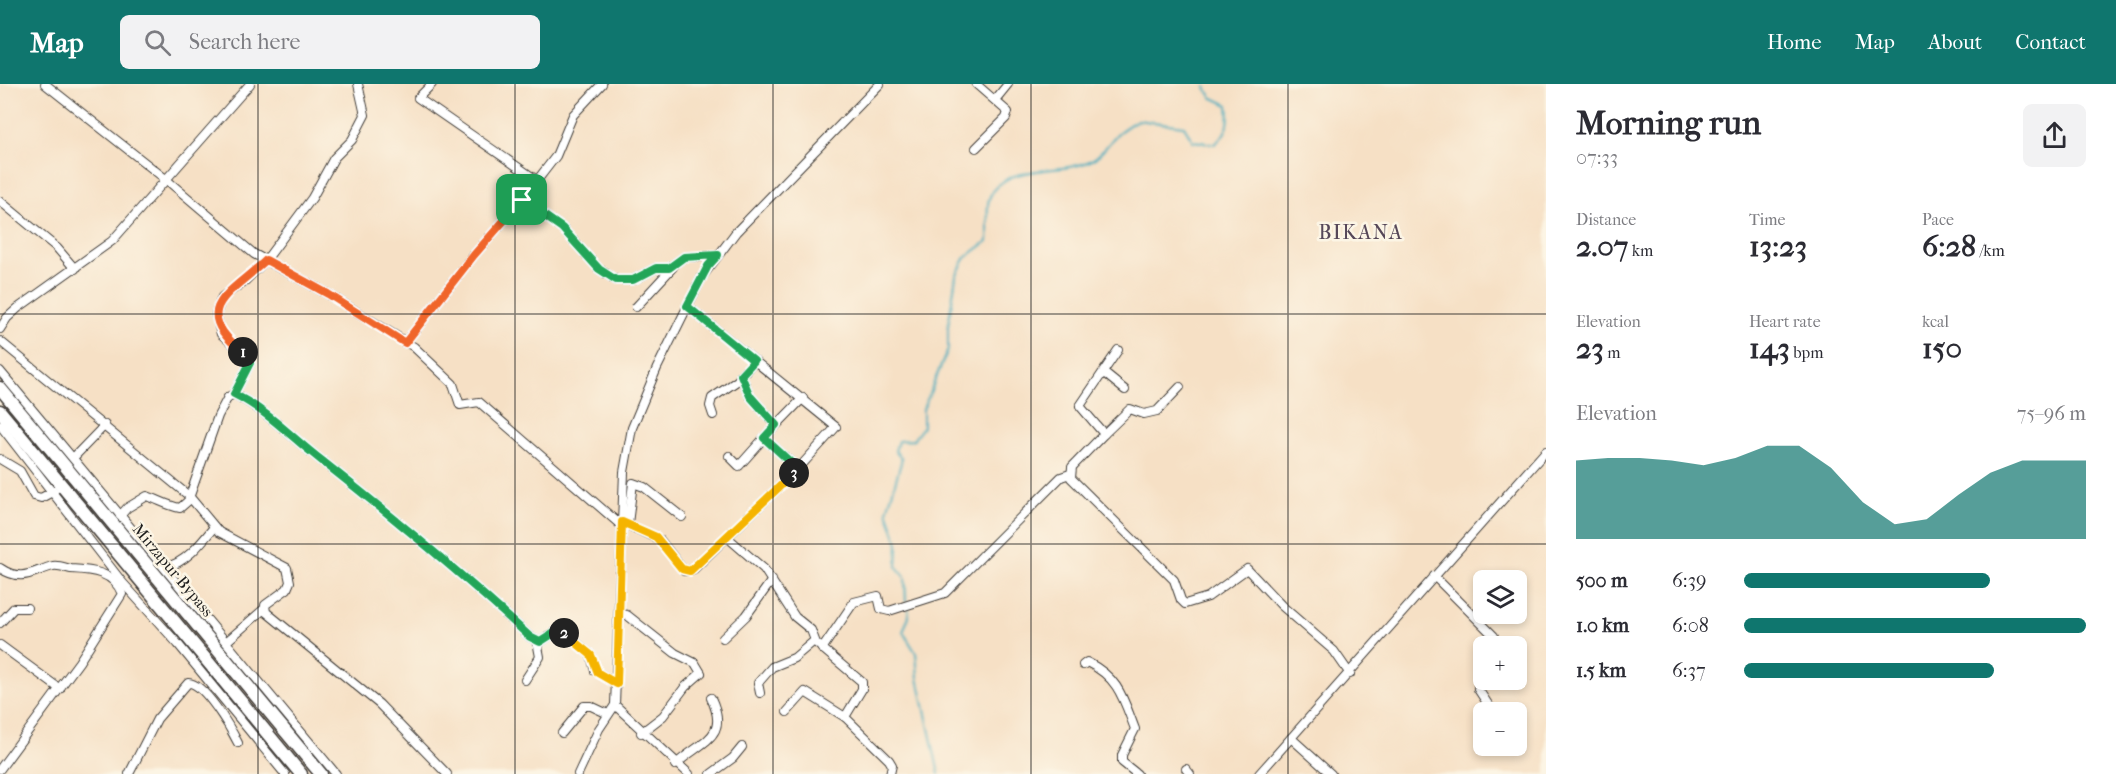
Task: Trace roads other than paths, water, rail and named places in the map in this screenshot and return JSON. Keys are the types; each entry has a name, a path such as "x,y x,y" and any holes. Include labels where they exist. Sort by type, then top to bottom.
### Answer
{"highway":[{"name":"Mirzapur Bypass","path":"0,388 321,774"},
{"path":"0,411 301,774"}],"street":[{"path":"45,84 266,260 328,294 414,347 451,381 460,405 479,402 624,524 656,537 687,572 798,469 836,427 689,308"},
{"path":"0,329 7,318 18,309 112,241 169,182 250,84"},
{"path":"120,516 127,508 147,496 169,506 180,508 188,501 218,416 228,397 234,394 248,370 250,361 221,334 216,314 222,297 245,281 266,260 312,198 334,158 352,140 364,120 358,84"},
{"path":"432,84 418,98 538,181"},
{"path":"405,343 474,255 538,181 556,156 573,114 602,84"},
{"path":"578,774 608,714 615,705 625,457 632,428 644,396 708,266 736,232 880,84"},
{"path":"976,84 1006,110 1008,115 976,148"},
{"path":"995,100 1008,84"},
{"path":"522,200 562,228 599,269 616,280 633,280 656,268 674,265"},
{"path":"0,201 57,248 75,269"},
{"path":"636,307 684,257 718,255"},
{"path":"0,341 189,496 214,527 287,568 291,578 287,589 265,604 264,609 226,642"},
{"path":"1104,434 1080,408 1104,373 1107,362 1118,350"},
{"path":"713,415 710,406 712,398 741,375 754,361"},
{"path":"0,371 336,774"},
{"path":"1104,373 1125,390"},
{"path":"741,375 750,396 776,425"},
{"path":"1070,474 1072,467 1130,409 1144,414 1157,411 1180,387"},
{"path":"234,394 264,411 290,436 403,524 537,641 540,657 525,680"},
{"path":"729,456 739,466 803,398"},
{"path":"0,425 54,491 122,582 285,774"},
{"path":"74,457 105,425"},
{"path":"764,438 798,469"},
{"path":"1259,774 1546,451"},
{"path":"0,459 20,471 34,496 41,498 54,491"},
{"path":"822,649 854,602 878,596 881,609 889,611 945,593 1061,477 1070,474"},
{"path":"1070,474 1174,580 1181,600 1185,604 1208,597 1247,569 1282,606 1334,651 1350,674"},
{"path":"624,524 633,483 644,487 682,517"},
{"path":"165,567 173,565 202,543 214,527"},
{"path":"727,537 764,569 795,617 811,630 814,641 862,682 862,689 845,717"},
{"path":"0,568 8,573 23,575 33,575 52,566 93,570 106,575 122,591 122,599 60,689 0,769"},
{"path":"1434,576 1494,636"},
{"path":"723,638 746,616 772,580"},
{"path":"0,623 14,608 27,608"},
{"path":"264,609 387,711 447,774"},
{"path":"620,613 627,615 675,653 695,663 701,673 685,687 663,716 641,733"},
{"path":"537,641 557,632 564,632 591,655 598,673 617,684"},
{"path":"760,693 758,683 772,667 794,658 814,641"},
{"path":"0,645 60,689"},
{"path":"1083,665 1087,662 1108,674 1124,695 1135,729 1122,755 1122,762 1137,774"},
{"path":"129,774 157,719 185,685 193,683 203,675"},
{"path":"193,683 212,703 238,743"},
{"path":"787,712 805,692 845,717 889,760 892,765 890,774"},
{"path":"675,765 716,732 719,721 711,698"},
{"path":"615,705 675,765 689,774"},
{"path":"562,733 564,727 584,706 591,706 608,714"},
{"path":"1291,738 1331,774"},
{"path":"711,774 733,758 742,747"}],"waterway":[{"path":"906,602 905,577 897,567 898,543 887,511 902,459 895,451 898,441 913,440 923,427 923,409 948,349 948,326 956,276 966,257 988,241 989,199 996,187 1020,174 1066,168 1092,160 1118,133 1137,120 1184,126 1193,141 1215,144 1228,127 1228,105 1211,97 1206,87"},
{"path":"908,608 909,616 903,632 916,653 918,678 939,774"}],"district":[{"name":"BIKANA","path":"1361,232"}]}
